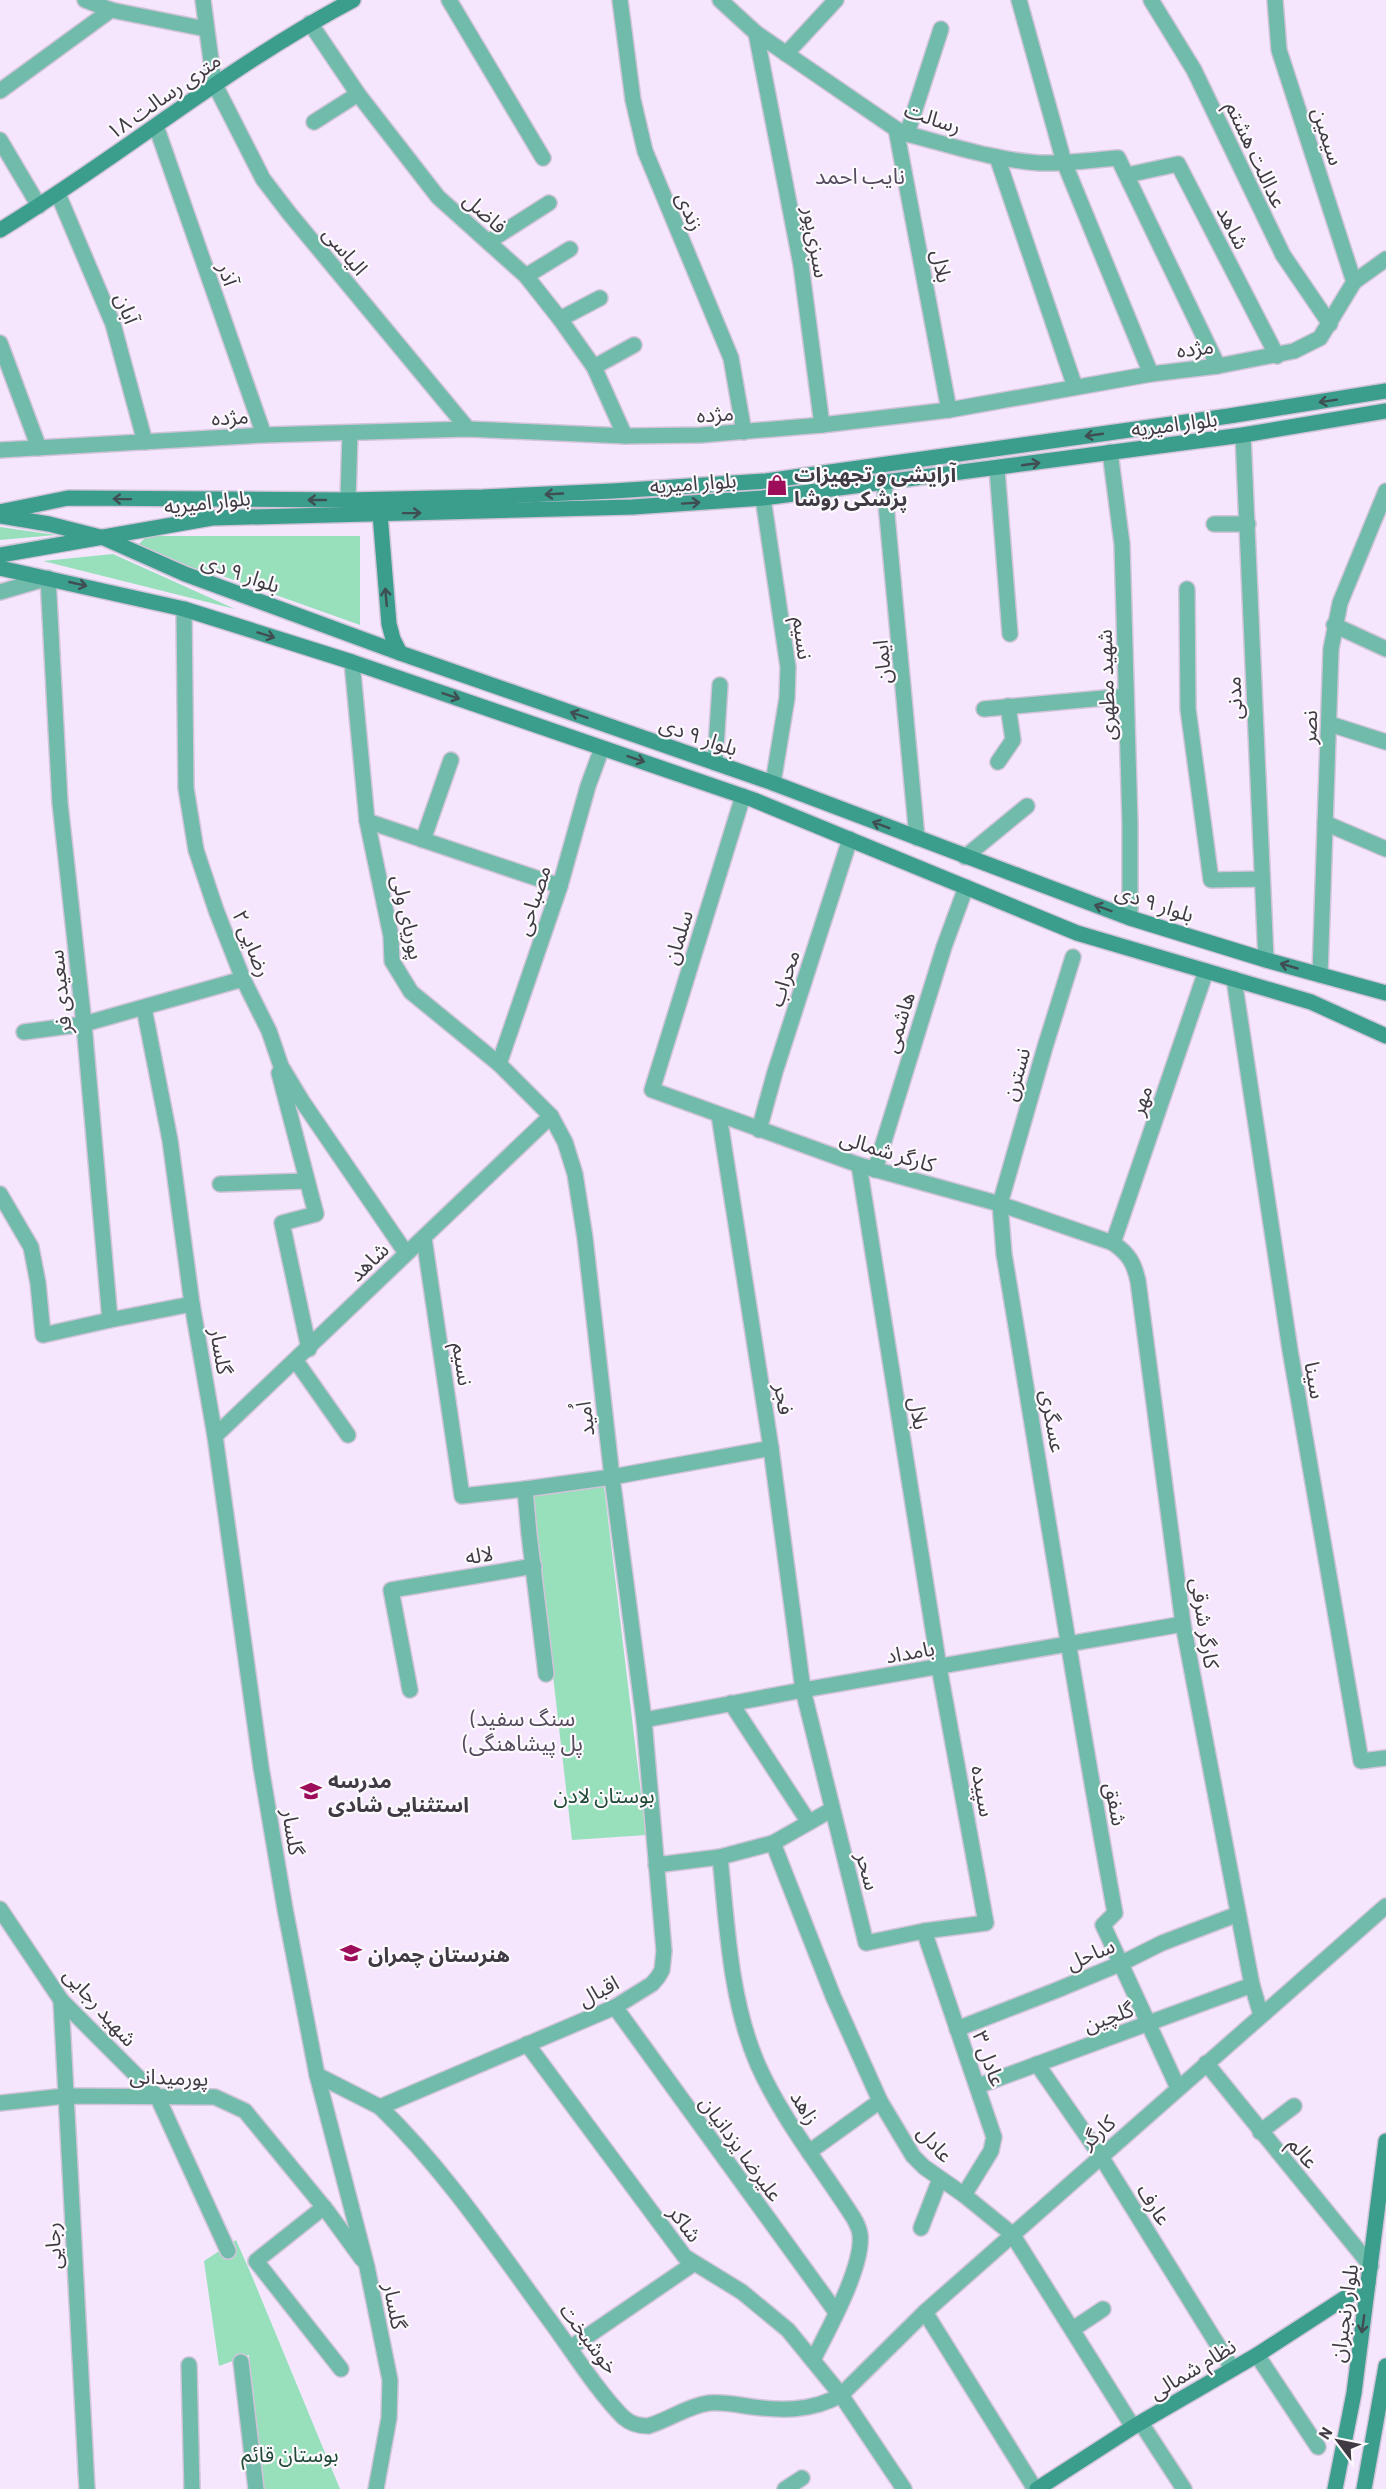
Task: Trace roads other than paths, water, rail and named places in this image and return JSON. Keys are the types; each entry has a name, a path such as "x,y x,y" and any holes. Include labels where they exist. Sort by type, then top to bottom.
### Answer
{"street":[{"path":"85,0 111,10 206,29"},
{"name":"الیاسی","path":"203,0 214,83 263,179 468,429"},
{"name":"۱۸ متری رسالت","path":"0,230 58,194 214,83 310,23 353,0"},
{"path":"449,0 543,158"},
{"name":"زندی","path":"620,0 633,100 645,151 731,358 744,432"},
{"name":"رسالت","path":"720,0 756,33 902,131 997,157 1041,163 1118,158 1127,175"},
{"path":"786,54 836,0"},
{"path":"1019,0 1064,162 1151,374"},
{"name":"عداللت هشتم","path":"1151,0 1194,70 1283,255 1330,324"},
{"name":"سیمین","path":"1275,0 1279,50 1354,282"},
{"path":"0,91 111,10"},
{"name":"فاضل","path":"310,23 358,94 438,197 526,276 561,319 594,367 625,436"},
{"path":"902,131 941,29"},
{"name":"سبزی‌پور","path":"756,33 801,264 822,425"},
{"path":"314,122 358,94"},
{"name":"آذر","path":"156,126 264,435"},
{"name":"بلال","path":"902,131 949,410"},
{"path":"0,140 39,206"},
{"path":"997,157 1075,387"},
{"name":"شاهد","path":"1127,175 1178,164 1278,356"},
{"path":"1127,175 1218,366"},
{"name":"آبان","path":"58,194 114,324 145,442"},
{"path":"488,242 549,203"},
{"path":"526,276 570,249"},
{"name":"مژده","path":"0,450 264,435 468,429 663,437 822,425 949,410 1151,374 1278,356 1314,342 1330,324 1354,282 1386,259"},
{"path":"561,319 600,298"},
{"path":"0,343 39,448"},
{"path":"594,367 634,345"},
{"name":"بلوار امیریه","path":"0,514 68,498 348,500 601,492 766,481 1229,416 1386,391"},
{"name":"بلوار امیریه","path":"0,555 212,518 557,507 633,507 764,498 1243,435 1386,411"},
{"path":"348,500 350,432"},
{"name":"مدنی","path":"1243,435 1266,960"},
{"name":"شهید مطهری","path":"1110,452 1122,544 1130,824 1130,918"},
{"path":"996,469 1010,634"},
{"name":"ایمان","path":"884,483 917,838"},
{"name":"نصر","path":"1320,975 1331,650 1334,626 1352,572 1381,522 1386,491"},
{"name":"نسیم","path":"764,498 788,667 787,698 773,783"},
{"name":"بلوار ۹ دی","path":"0,514 104,537 161,565 400,653 773,783 1130,918 1266,960 1386,993"},
{"path":"380,514 389,624 400,653"},
{"path":"1214,524 1248,524"},
{"name":"بلوار ۹ دی","path":"0,568 184,609 352,662 743,796 1077,933 1311,1002 1386,1036"},
{"path":"0,592 48,578"},
{"name":"سعیدی فر","path":"48,578 60,803 84,1024 110,1320"},
{"path":"1187,589 1188,709 1211,880 1262,879"},
{"name":"رضایی ۲","path":"184,609 186,788 196,850 243,979 269,1031 281,1066 302,1101 406,1253"},
{"path":"1334,626 1386,649"},
{"name":"پوریای ولی","path":"352,662 367,821 392,936 392,961 411,992 499,1064 551,1116"},
{"path":"715,763 720,685"},
{"path":"984,709 1126,696"},
{"path":"998,762 1013,740 1008,706"},
{"path":"1330,724 1386,742"},
{"name":"مصباحی","path":"499,1064 560,886 588,786 602,748"},
{"path":"423,840 451,760"},
{"name":"سلمان","path":"652,1090 743,796"},
{"path":"965,857 1027,806"},
{"path":"367,821 560,886"},
{"path":"1325,823 1386,849"},
{"name":"محراب","path":"759,1130 775,1072 850,839"},
{"name":"هاشمی","path":"875,1170 944,947 966,887"},
{"name":"نسترن","path":"1000,1204 1073,957"},
{"name":"مهر","path":"1113,1243 1206,971"},
{"path":"24,1032 84,1024 243,979"},
{"name":"سینا","path":"1234,979 1286,1327 1361,1761 1386,1758"},
{"name":"گلسار","path":"144,1008 170,1140 192,1304 215,1436 261,1767 285,1909 317,2075 367,2267 390,2380 390,2418 376,2489"},
{"path":"269,1031 316,1214 282,1223 309,1348"},
{"name":"کارگر شمالی","path":"652,1090 859,1165 1000,1204 1113,1243"},
{"name":"فجر","path":"719,1115 771,1448 803,1690"},
{"name":"شاهد","path":"215,1436 551,1116"},
{"name":"اُمید","path":"551,1116 570,1158 585,1238 612,1477 644,1720"},
{"name":"بلال","path":"859,1165 939,1667"},
{"path":"220,1184 306,1181"},
{"path":"0,1194 31,1247 38,1283 43,1335 192,1304"},
{"name":"عسگری","path":"1000,1204 1004,1254 1070,1644"},
{"name":"نسیم","path":"424,1238 462,1496 525,1489"},
{"name":"کارگر شرقی","path":"1113,1243 1127,1252 1134,1264 1138,1281 1183,1624 1252,1985 1261,2015"},
{"path":"296,1361 348,1435"},
{"path":"546,1674 525,1489 612,1477 771,1448"},
{"name":"لاله","path":"410,1690 391,1590 534,1566"},
{"name":"بامداد","path":"644,1720 1183,1624"},
{"name":"شفق","path":"1070,1644 1089,1772 1115,1913 1103,1925 1122,1963"},
{"name":"سپیده","path":"939,1667 986,1923"},
{"name":"سحر","path":"803,1690 831,1810 866,1943 924,1931 986,1923"},
{"path":"730,1703 808,1821"},
{"name":"اقبال","path":"380,2107 615,2007 652,1984 662,1970 664,1951 644,1720"},
{"path":"656,1865 720,1857 773,1843 808,1821 831,1810"},
{"name":"عادل","path":"773,1843 833,1996 880,2101 913,2156 1012,2234 1137,2425 1184,2489"},
{"name":"زاهد","path":"720,1857 734,1973 751,2045 783,2112 853,2217 860,2235 858,2256 836,2312 813,2360"},
{"name":"کارگر","path":"841,2395 925,2312 1100,2155 1386,1906"},
{"name":"شهید رجایی","path":"0,1910 61,2000 157,2096"},
{"name":"ساحل","path":"957,2029 1122,1963 1162,1943 1238,1914"},
{"name":"عادل ۳","path":"924,1931 978,2086 994,2141 991,2151 964,2195"},
{"path":"1122,1963 1178,2088"},
{"name":"گلچین","path":"978,2086 1252,1985"},
{"name":"رجایی","path":"61,2000 87,2489"},
{"name":"علیرضا یزدانیان","path":"615,2007 836,2312"},
{"name":"شاکر","path":"527,2044 685,2257 760,2305 788,2330 841,2395 904,2489"},
{"name":"عالم","path":"1206,2063 1371,2266"},
{"name":"عارف","path":"1038,2064 1100,2155 1232,2368"},
{"path":"317,2075 380,2107"},
{"name":"پورمیدانی","path":"0,2103 65,2096 215,2097 245,2111 324,2207 367,2267"},
{"path":"157,2096 228,2251"},
{"path":"809,2152 880,2101"},
{"path":"1260,2132 1294,2106"},
{"name":"خوشبخت","path":"380,2107 460,2198 623,2417 640,2426 659,2423 708,2403 795,2409 825,2404 841,2395"},
{"name":"بلوار رنجبران","path":"1335,2489 1354,2393 1386,2141"},
{"path":"921,2228 940,2179"},
{"path":"324,2207 256,2261 341,2369"},
{"path":"570,2348 693,2264"},
{"name":"نظام شمالی","path":"1036,2489 1137,2425 1257,2355 1368,2283"},
{"path":"1073,2329 1103,2309"},
{"path":"925,2312 1036,2489"},
{"path":"1257,2355 1318,2447"},
{"path":"241,2362 256,2489"},
{"path":"189,2365 192,2489"},
{"path":"1364,2489 1386,2367"},
{"path":"785,2489 802,2478"}],"place":[{"name":"آرایشی و تجهیزات پزشکی روشا","path":"777,485"},
{"name":"مدرسه استثنایی شادی","path":"311,1791"},
{"name":"هنرستان چمران","path":"351,1953"}],"district":[{"name":"نایب احمد","path":"860,175"},
{"name":"(سنگ سفید (پل پیشاهنگی","path":"523,1730"}],"park label":[{"name":"بوستان لادن","path":"604,1794"},
{"name":"بوستان قائم","path":"290,2453"}]}
